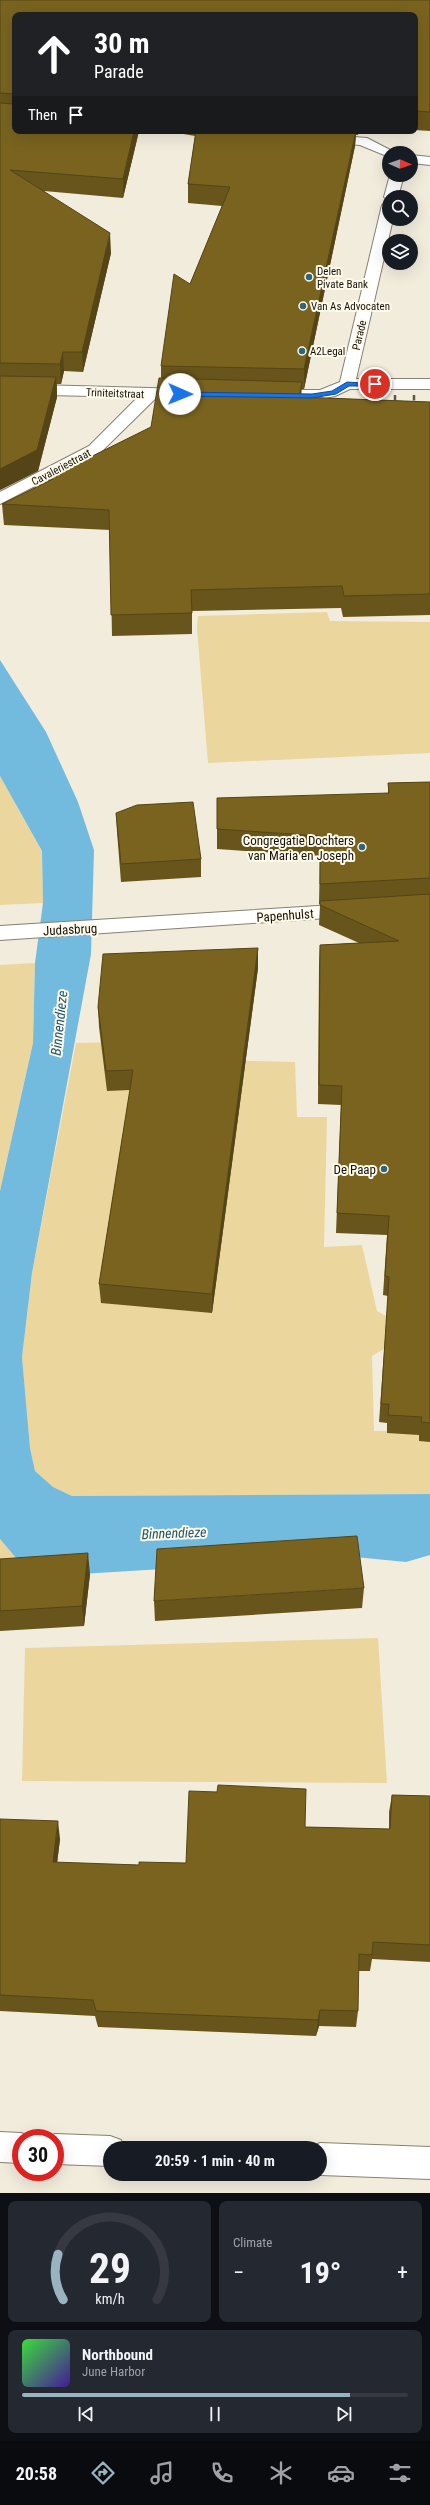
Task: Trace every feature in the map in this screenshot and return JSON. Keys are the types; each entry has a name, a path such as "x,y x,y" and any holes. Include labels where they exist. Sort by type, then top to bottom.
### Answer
{"street":[{"path":"316,138 362,142 382,150"},
{"path":"418,160 430,161"},
{"name":"Parade","path":"347,384 384,226"},
{"path":"257,395 312,396 334,393 347,384 430,384"},
{"name":"Triniteitstraat","path":"0,389 151,394 203,394"},
{"name":"Cavaleriestraat","path":"0,499 95,449 151,394"},
{"name":"Papenhulst","path":"140,924 367,910"},
{"name":"Judasbrug","path":"0,933 140,924"},
{"path":"0,2147 12,2148"},
{"path":"64,2149 103,2151"},
{"path":"327,2159 430,2163"}],"shaded area":[{"path":"327,612 330,621 430,622 430,753 208,763 197,628 198,616"},
{"path":"0,776 42,851 43,903 0,905"},
{"path":"35,963 33,1043 0,1191 0,965"},
{"path":"208,1040 207,1060 295,1062 297,1117 327,1117 324,1247 362,1245 377,1311 386,1316 394,1343 372,1356 374,1431 430,1430 430,1494 72,1496 53,1487 35,1471 30,1448 22,1357 32,1273 76,1043"},
{"path":"0,1539 32,1577 0,1579"},
{"path":"378,1638 387,1783 22,1781 25,1648"}],"water":[{"name":"Binnendieze","path":"0,660 46,732 78,802 94,850 91,954 32,1273 22,1357 30,1448 35,1471 53,1487 72,1496 430,1494 430,1555 406,1562 355,1557 32,1577 0,1539 0,1191 33,1043 35,963 43,903 42,851 0,776"}],"building":[{"path":"0,0 430,0 430,112 418,111 418,12 12,12 12,94 0,93"},
{"path":"0,103 12,104 12,134 133,134 123,179 10,170 110,233 82,352 63,352 60,364 0,363"},
{"path":"196,134 355,134 304,369 161,366 174,274 190,284 230,187 188,184"},
{"path":"0,376 56,377 37,450 0,469"},
{"path":"159,378 302,382 299,397 430,402 430,594 344,596 342,586 191,590 192,613 111,615 109,510 2,504 53,479 48,478 151,427"},
{"name":"Congregatie Dochters van Maria en Joseph","path":"430,782 430,878 320,884 320,836 217,829 217,798 389,793 388,783"},
{"path":"193,802 201,859 121,864 116,813 137,805"},
{"name":"De Paap","path":"430,894 430,1423 421,1422 422,1417 388,1415 389,1404 381,1404 389,1277 385,1276 389,1216 337,1213 342,1086 319,1085 320,945 399,941 320,905 320,901"},
{"path":"258,948 212,1294 99,1284 133,1070 106,1071 98,1007 103,954"},
{"path":"357,1536 364,1588 154,1601 157,1549"},
{"path":"88,1553 82,1606 0,1611 0,1559"},
{"path":"218,1785 306,1789 305,1827 390,1829 392,1795 430,1796 430,1945 373,1942 372,1955 359,1954 358,2011 320,2010 318,2020 96,2011 93,2000 0,1995 0,1819 58,1821 53,1862 139,1865 139,1862 186,1863 189,1791 217,1792"}],"railway":[{"path":"375,394 375,410"},
{"path":"395,395 395,411"},
{"path":"414,395 414,411"}],"place":[{"name":"Delen Pivate Bank","path":"309,277"},
{"name":"Van As Advocaten","path":"303,306"},
{"name":"A2Legal","path":"302,351"},
{"name":"Congregatie Dochters van Maria en Joseph","path":"362,847"},
{"name":"De Paap","path":"384,1169"}],"route":[{"path":"180,394 312,396 334,393 347,384 375,384"}]}
